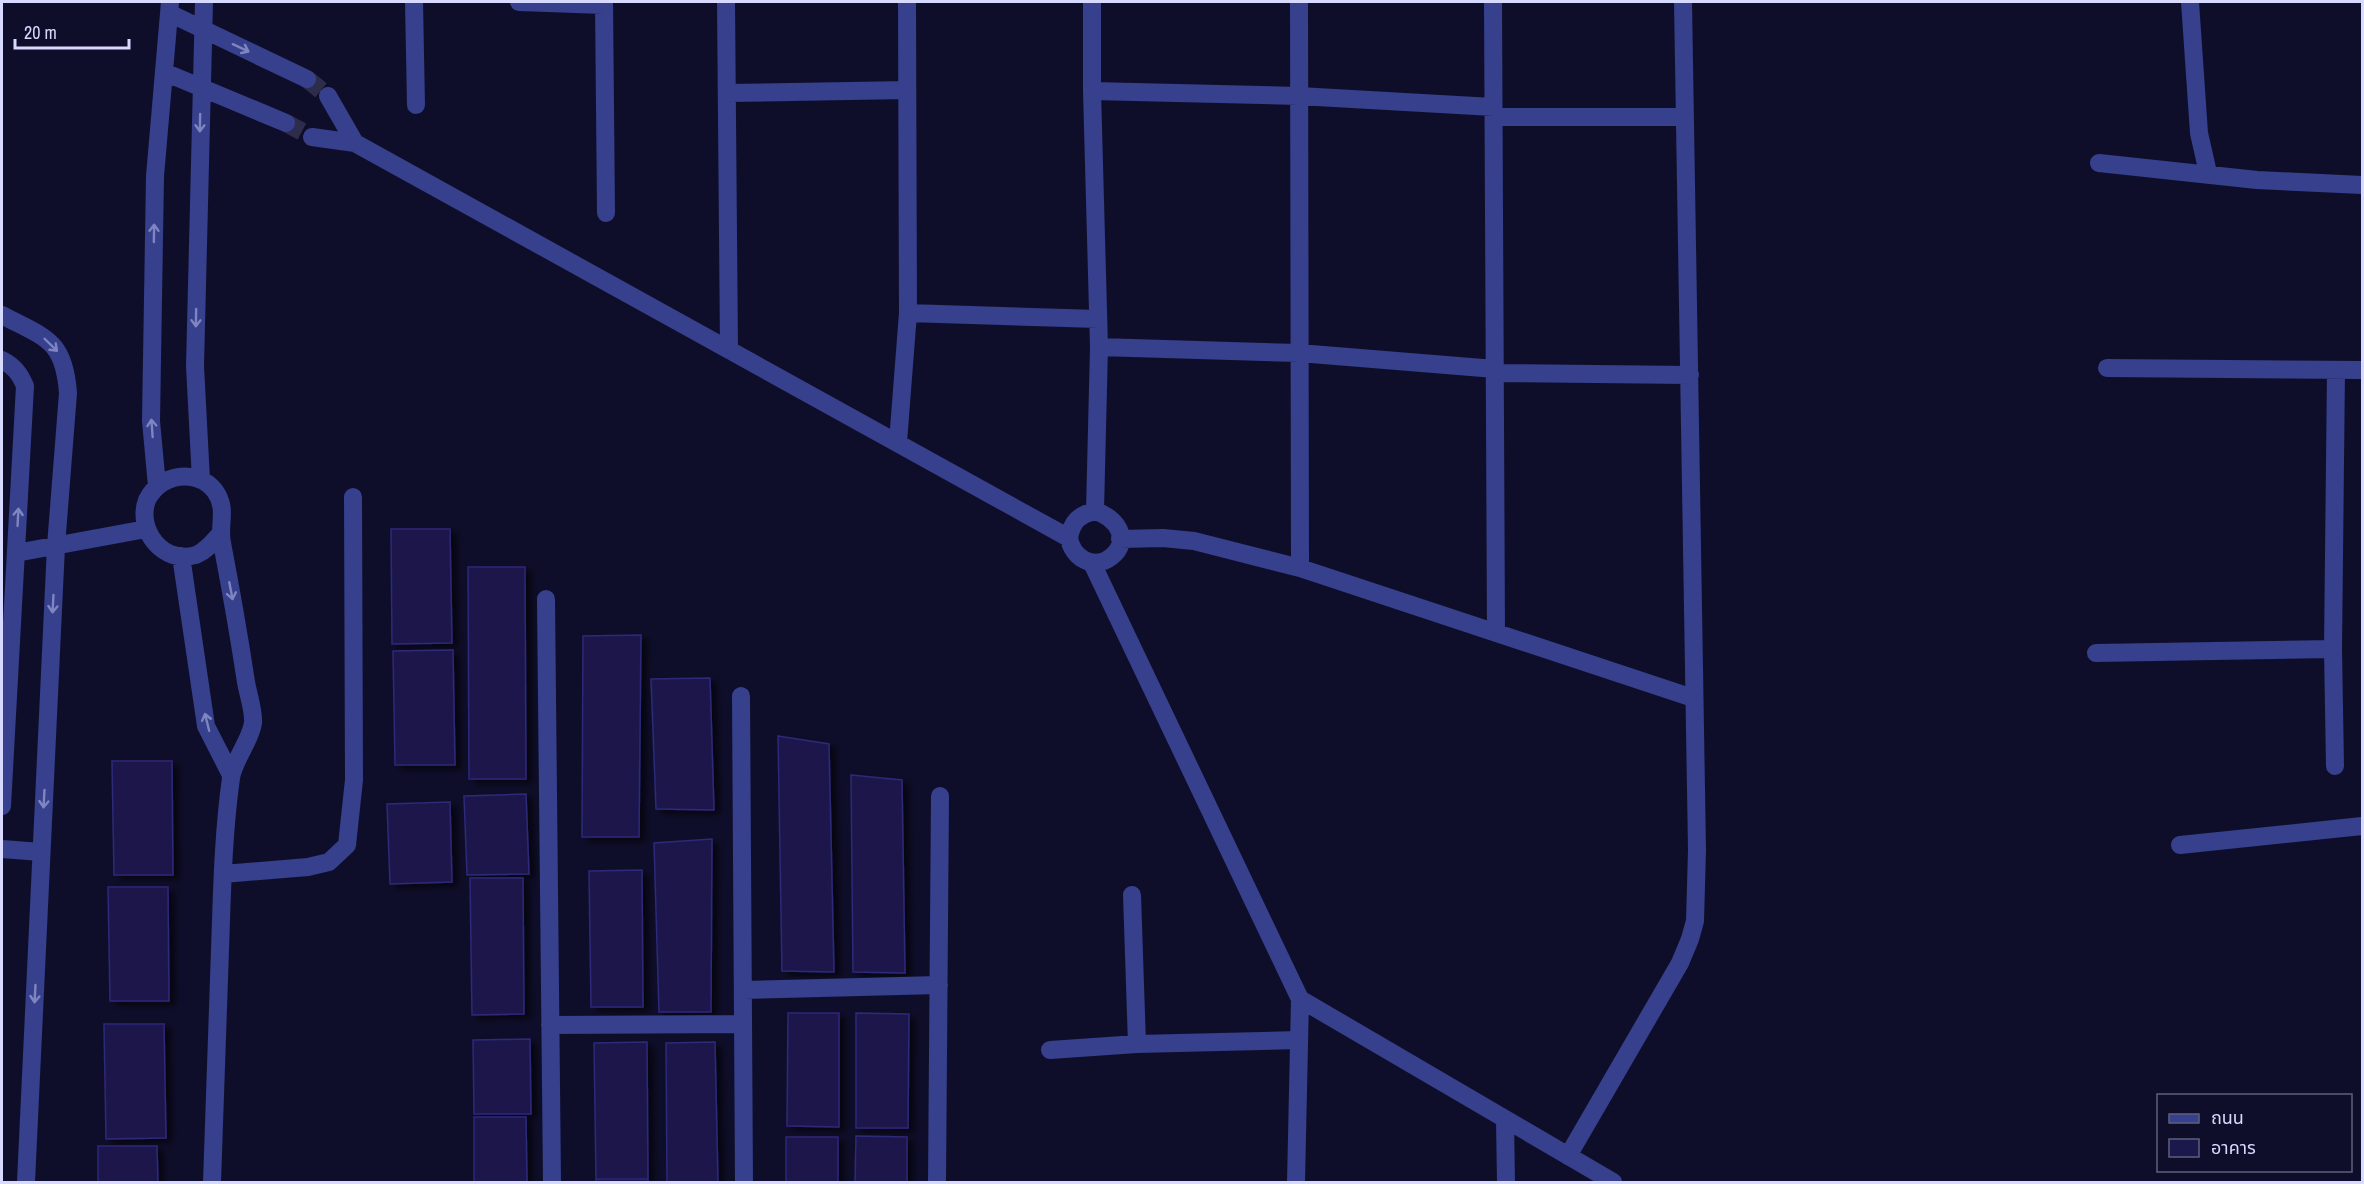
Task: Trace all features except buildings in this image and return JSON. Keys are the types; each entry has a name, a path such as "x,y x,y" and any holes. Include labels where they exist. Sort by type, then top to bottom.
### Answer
{"street":[{"path":"201,480 195,366 200,87 204,2"},
{"path":"414,2 416,105"},
{"path":"519,2 604,3 606,213"},
{"path":"726,2 729,350"},
{"path":"898,442 908,313 907,2"},
{"path":"1092,2 1092,91 1099,348 1095,511"},
{"path":"1299,2 1300,567"},
{"path":"1493,2 1496,632"},
{"path":"1568,1156 1680,963 1695,921 1697,850 1683,2"},
{"path":"2190,2 2199,134 2208,173"},
{"path":"157,486 151,421 155,176 170,7 202,29 307,79"},
{"path":"164,72 286,123"},
{"path":"727,93 907,90"},
{"path":"1092,91 1299,96 1493,112 1685,117"},
{"path":"328,96 354,143"},
{"path":"312,137 354,143 1069,538"},
{"path":"2098,163 2257,180 2362,185"},
{"path":"908,313 1098,319"},
{"path":"2,315 48,340 62,356 68,393 56,546 26,1182"},
{"path":"1099,348 1299,353 1495,371 1690,375"},
{"path":"2,360 20,374 25,386 2,806"},
{"path":"2107,368 2362,370"},
{"path":"2335,766 2333,649 2336,370"},
{"path":"212,1182 223,874 231,775 253,722 234,602 220,534 223,519 222,504 214,490 201,480 187,476 171,478 157,486 148,498 144,513 146,529 153,542 166,552 181,556 196,554 210,546 220,534"},
{"path":"223,874 308,867 329,862 347,844 354,780 353,497"},
{"path":"1095,511 1114,520 1119,529 1120,539 1111,557 1102,562 1092,563 1076,554 1069,538 1076,519 1095,511"},
{"path":"16,553 146,529"},
{"path":"1120,539 1162,538 1194,541 1300,567 1693,698"},
{"path":"181,556 206,726 231,775"},
{"path":"1092,563 1300,999 1296,1182"},
{"path":"546,599 552,1182"},
{"path":"2096,653 2333,649"},
{"path":"741,696 744,1182"},
{"path":"938,1182 940,796"},
{"path":"2180,845 2362,826"},
{"path":"2,849 41,852"},
{"path":"1132,895 1137,1044"},
{"path":"743,990 939,985"},
{"path":"1300,999 1613,1182"},
{"path":"550,1025 743,1024"},
{"path":"1050,1050 1137,1044 1299,1040"},
{"path":"1506,1121 1506,1182"}],"tunnel":[{"path":"307,79 328,96"},
{"path":"286,123 312,137"}]}
